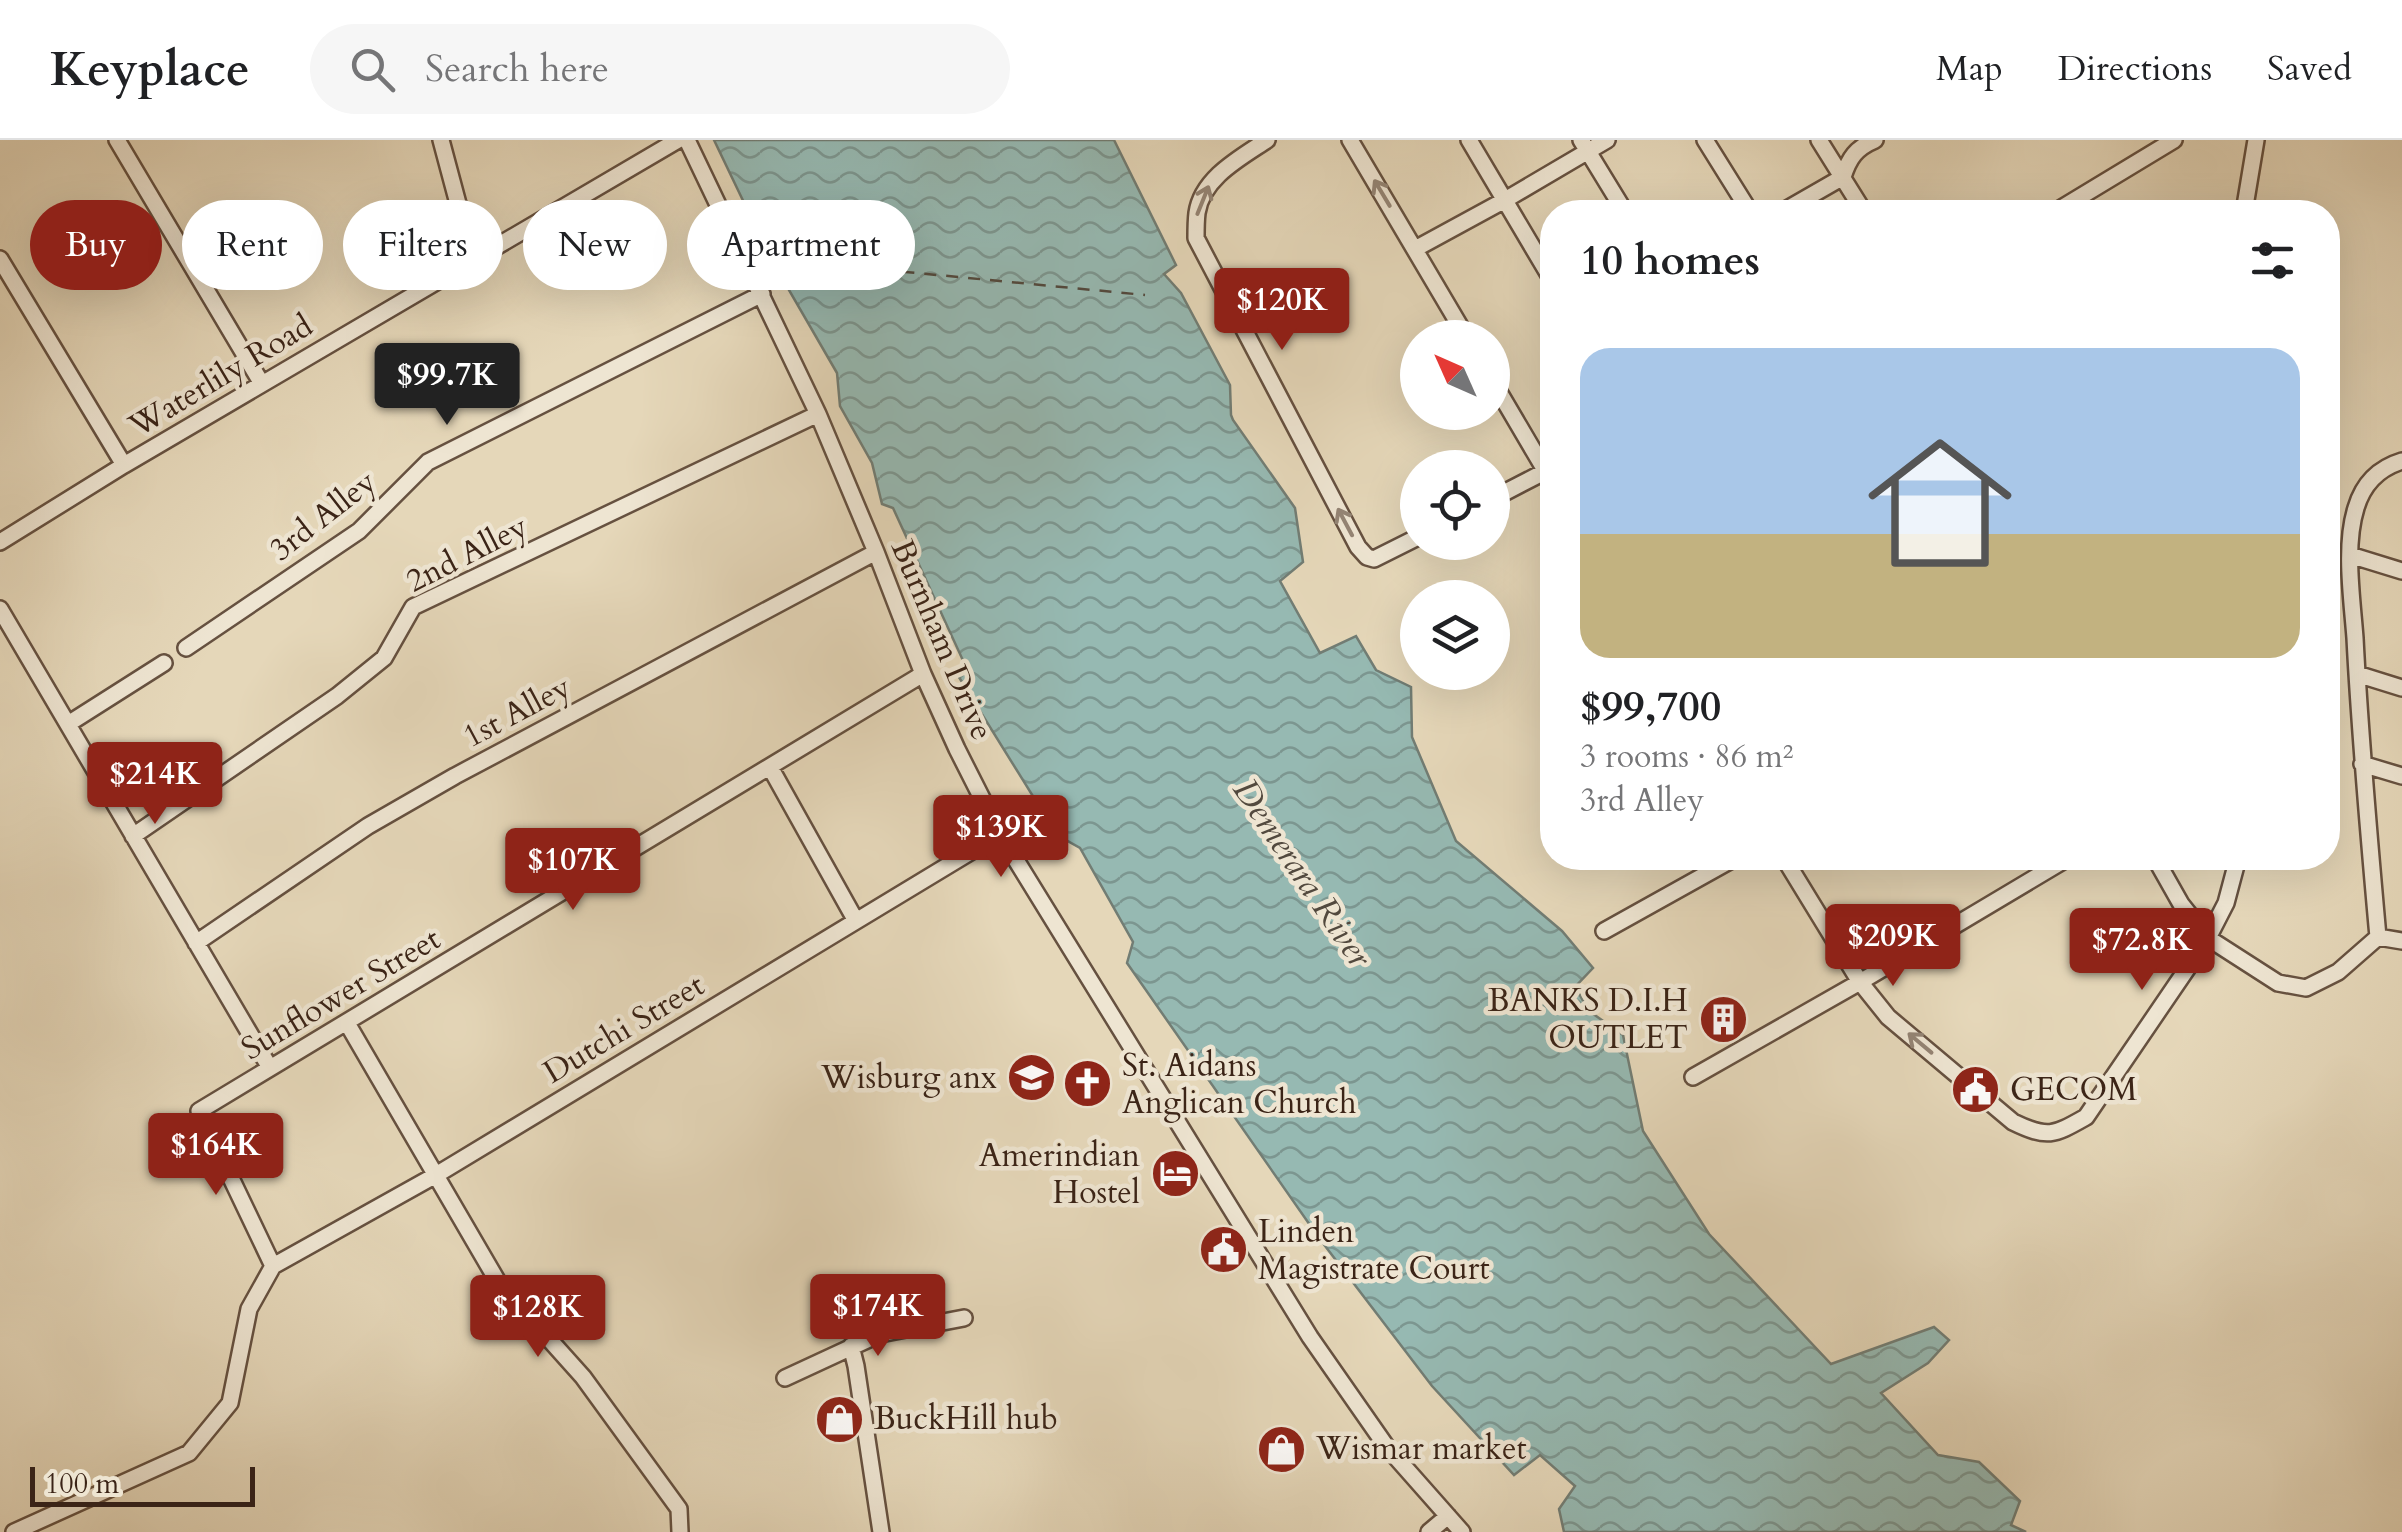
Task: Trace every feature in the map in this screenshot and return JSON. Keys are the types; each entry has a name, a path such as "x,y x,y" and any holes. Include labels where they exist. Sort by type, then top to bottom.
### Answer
{"street":[{"path":"117,140 262,384"},
{"path":"441,140 457,200"},
{"name":"Waterlily Road","path":"503,242 678,140"},
{"name":"Burnham Drive","path":"687,140 818,414 923,674 1000,834 1310,1337 1386,1446 1462,1532"},
{"path":"1268,140 1237,159 1210,183 1197,210 1196,238 1358,547 1374,559 1400,546"},
{"path":"1350,140 1457,320"},
{"path":"1469,140 1540,260"},
{"path":"1416,249 1505,200 1584,146 1607,140"},
{"path":"1706,140 1743,200"},
{"path":"1820,140 1857,200"},
{"path":"1803,200 1843,177 1850,158 1862,145 1875,140"},
{"path":"2075,200 2174,140"},
{"path":"2246,200 2256,140"},
{"path":"1584,146 1618,200"},
{"path":"0,259 124,465"},
{"name":"Waterlily Road","path":"0,542 421,290"},
{"name":"3rd Alley","path":"186,648 359,531 428,462 762,294"},
{"path":"1510,410 1540,461"},
{"name":"2nd Alley","path":"133,836 337,696 384,658 413,607 818,414"},
{"path":"2378,937 2362,764 2350,555 2355,510 2365,488 2379,471 2402,461"},
{"path":"1510,492 1540,480"},
{"name":"1st Alley","path":"196,943 382,817 876,552"},
{"path":"2350,555 2402,571"},
{"path":"0,610 270,1068"},
{"path":"68,724 164,663"},
{"name":"Sunflower Street","path":"273,1266 199,1112 923,674"},
{"path":"2357,674 2402,688"},
{"path":"2362,764 2402,776"},
{"path":"770,767 856,921"},
{"name":"Dutchi Street","path":"273,1266 436,1175 1000,834"},
{"path":"1604,930 1713,870"},
{"path":"1791,870 1860,982 1888,1016 2013,1122 2032,1131 2057,1134 2086,1116 2208,938 2226,903 2235,870"},
{"path":"1693,1077 2048,870"},
{"path":"2162,870 2181,904 2208,938 2278,984 2306,988 2338,972 2378,937"},
{"path":"2378,937 2402,941"},
{"path":"347,1023 498,1282 583,1376 679,1509 680,1532"},
{"path":"14,1532 190,1452 230,1402 249,1309 273,1266"},
{"path":"785,1378 880,1334 964,1318"},
{"path":"851,1346 881,1532"},
{"path":"1429,1532 1448,1516"}],"water":[{"name":"Demerara River","path":"714,140 1114,140 1176,265 1164,274 1181,293 1230,385 1233,420 1295,508 1303,562 1280,581 1320,653 1356,636 1376,670 1400,682 1400,690 1411,690 1412,737 1456,841 1562,931 1593,968 1575,987 1589,1011 1623,1035 1643,1131 1709,1234 1831,1364 1934,1327 1949,1340 1928,1363 1881,1393 1938,1455 1979,1462 2020,1501 2011,1525 2026,1532 1564,1532 1559,1509 1575,1486 1540,1455 1514,1475 1432,1386 1319,1238 1127,963 1133,942 1080,848 1057,835 957,674 966,667 893,508 882,504 872,463 840,406 837,373 789,290 915,290 915,200 743,200"}],"ferry route":[{"path":"915,273 1145,295"}],"place":[{"name":"BANKS D.I.H OUTLET","path":"1723,1019"},
{"name":"Wisburg anx","path":"1032,1078"},
{"name":"St. Aidans Anglican Church","path":"1087,1084"},
{"name":"GECOM","path":"1975,1090"},
{"name":"Amerindian Hostel","path":"1175,1174"},
{"name":"Linden Magistrate Court","path":"1223,1250"},
{"name":"BuckHill hub","path":"839,1419"},
{"name":"Wismar market","path":"1281,1449"}]}
